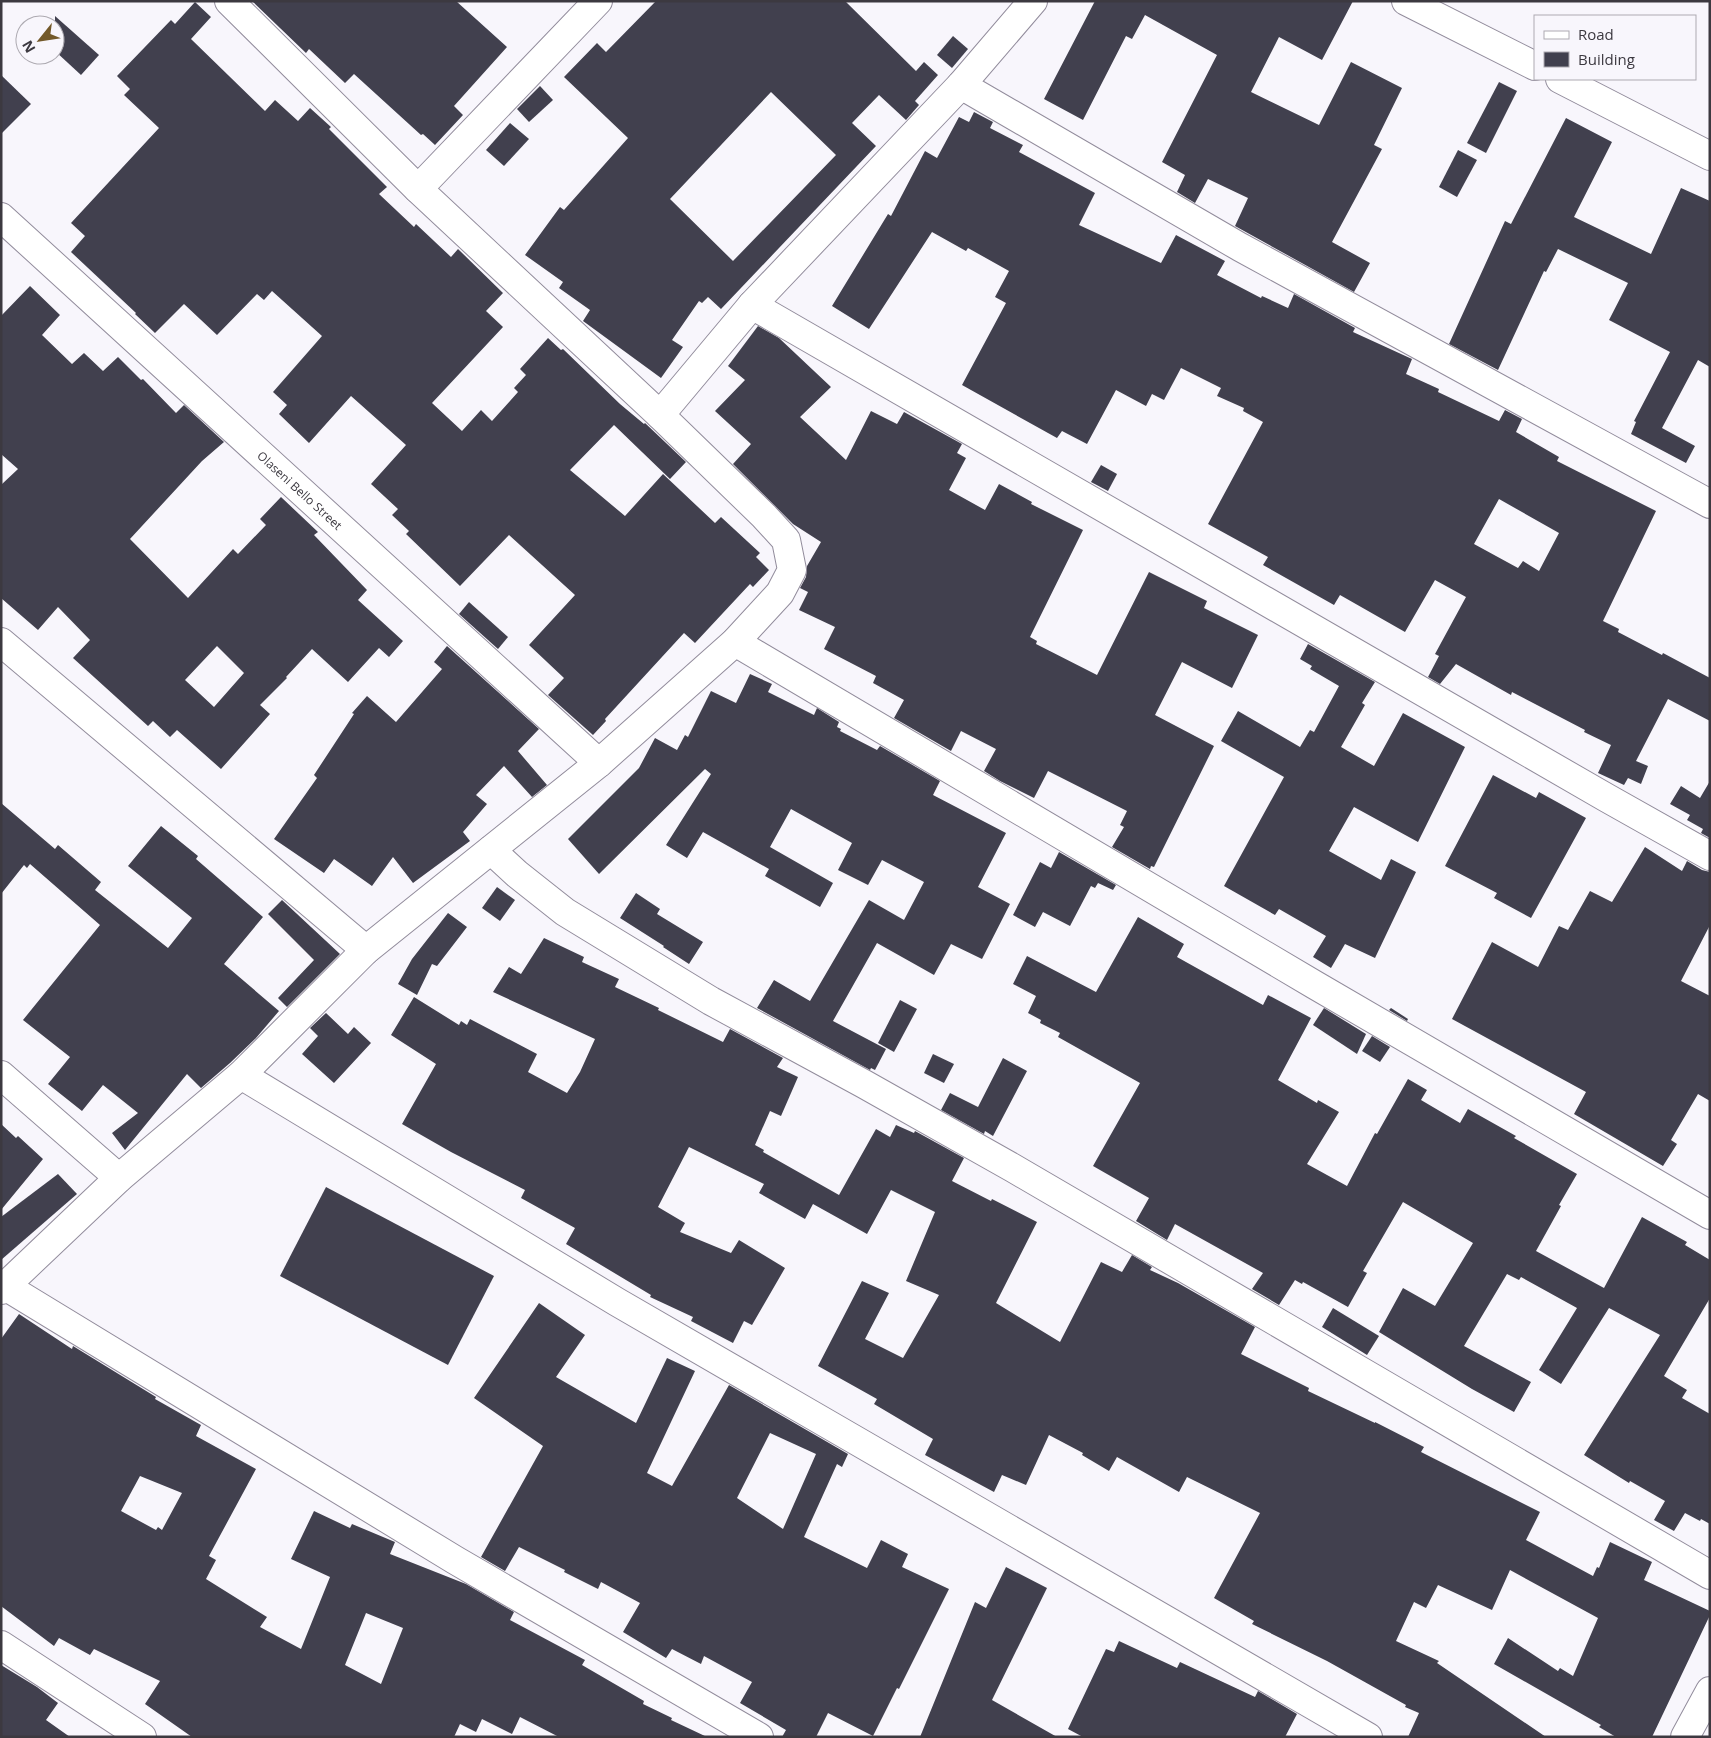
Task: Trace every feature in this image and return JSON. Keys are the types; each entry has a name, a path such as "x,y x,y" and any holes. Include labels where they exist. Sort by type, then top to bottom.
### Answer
{"street":[{"path":"229,1 418,190 660,415 764,516 786,540 792,570 780,593 735,642 599,763 366,950 241,1075 119,1178 3,1288 455,1560 759,1737"},
{"path":"418,190 598,1"},
{"path":"660,415 752,305 961,85 1032,1"},
{"path":"1406,1 1534,65"},
{"path":"1562,80 1710,156"},
{"path":"961,85 1240,247 1710,504"},
{"name":"Olaseni Bello Street","path":"1,217 599,763"},
{"path":"752,305 1710,856"},
{"path":"1,642 366,950"},
{"path":"735,642 1710,1216"},
{"path":"491,850 565,912 711,1001 1013,1168 1710,1575"},
{"path":"1,1075 119,1178"},
{"path":"241,1075 617,1302 1368,1737"},
{"path":"1,1645 142,1737"},
{"path":"1684,1737 1708,1700"}],"building":[{"path":"252,1 456,1 507,47 454,106 463,115 435,145 423,134 421,135 354,74 345,83 309,49 306,53"},
{"path":"656,1 845,1 916,71 924,62 938,75 915,101 919,105 906,120 879,95 852,123 876,146 721,309 708,297 702,303 699,301 672,340 683,347 661,378 583,321 590,310 559,288 563,282 525,255 560,207 564,210 628,138 564,77 597,43 606,52","holes":["771,92 836,155 733,261 670,199"]},
{"path":"1095,1 1353,1 1322,60 1279,37 1251,92 1319,125 1351,62 1402,88 1374,145 1382,149 1332,242 1370,263 1354,292 1235,226 1248,198 1208,179 1195,203 1177,192 1185,175 1162,162 1217,55 1145,15 1132,39 1126,36 1083,120 1044,99"},
{"path":"195,2 211,17 191,39 265,111 275,100 298,121 310,108 331,127 329,129 387,187 379,194 414,227 416,224 451,257 458,249 503,293 486,311 503,327 432,403 462,431 481,410 492,421 518,392 514,388 526,375 520,369 548,338 561,350 563,349 620,404 645,423 686,462 670,479 614,425 570,470 625,516 663,474 715,523 721,517 760,553 756,557 769,570 753,587 750,584 695,643 684,633 605,719 606,721 593,735 548,695 564,678 529,645 575,595 509,535 460,586 406,534 409,531 392,515 398,509 371,484 406,445 351,396 309,443 279,414 287,405 273,392 322,336 272,291 264,300 257,294 217,335 184,304 155,333 71,252 85,236 71,223 159,128 124,95 130,89 117,76 171,20 175,24"},
{"path":"65,25 99,55 81,75 65,60"},
{"path":"953,36 968,49 952,68 937,55"},
{"path":"1,75 31,104 1,134"},
{"path":"1499,82 1517,91 1486,153 1467,143"},
{"path":"540,86 553,100 529,122 517,109"},
{"path":"974,112 993,122 990,128 1023,145 1019,152 1095,193 1079,225 1161,263 1176,235 1225,261 1217,275 1261,298 1262,296 1288,308 1294,294 1355,328 1353,332 1412,359 1406,374 1439,389 1438,392 1499,421 1505,410 1522,419 1516,432 1559,457 1557,461 1656,511 1603,621 1619,629 1618,632 1710,678 1710,721 1668,699 1636,761 1648,766 1641,784 1628,778 1624,785 1598,773 1611,745 1584,732 1585,730 1512,692 1511,695 1456,664 1440,684 1428,677 1439,656 1435,654 1466,597 1435,580 1405,632 1340,595 1334,605 1263,565 1268,557 1208,524 1263,422 1243,411 1244,408 1217,396 1221,388 1181,368 1164,400 1152,394 1146,406 1116,390 1087,444 1062,431 1057,438 962,385 1006,303 995,297 1009,271 968,248 966,251 932,232 869,329 832,306 888,214 891,216 925,151 937,158 959,117 969,122","holes":["1499,499 1559,533 1539,571 1523,561 1518,568 1474,544"]},
{"path":"1566,118 1612,142 1574,217 1651,254 1681,188 1710,201 1710,367 1698,360 1662,428 1695,446 1686,463 1631,434 1636,422 1634,421 1670,352 1609,320 1628,283 1558,249 1546,272 1544,271 1498,370 1449,344 1505,221 1511,224"},
{"path":"510,123 529,139 504,166 486,150"},
{"path":"1458,150 1477,160 1457,197 1439,187"},
{"path":"30,286 60,315 42,335 72,364 84,353 103,371 118,357 141,380 143,379 176,413 184,405 224,442 202,461 130,539 188,598 233,549 238,554 266,525 260,519 281,497 318,532 314,535 367,590 358,600 403,641 389,657 379,648 348,682 312,649 260,705 270,714 221,769 177,730 170,737 153,721 148,726 73,658 90,640 58,607 38,630 1,598 1,485 18,469 1,454 1,316","holes":["217,646 244,673 214,707 185,680"]},
{"path":"758,326 779,338 831,387 800,417 846,460 871,411 897,424 904,412 962,444 957,453 966,458 949,490 985,510 999,484 1032,502 1031,504 1083,530 1030,637 1037,641 1036,644 1097,675 1149,572 1207,601 1204,608 1258,635 1232,688 1182,662 1155,715 1214,746 1154,867 1151,866 1150,869 1112,847 1124,827 1120,825 1127,811 1048,771 1034,798 1000,781 984,771 996,749 961,731 951,751 894,718 904,700 873,683 876,676 824,649 835,627 799,610 808,592 800,588 806,577 807,566 821,542 793,524 733,464 751,444 715,411 745,380 728,366"},
{"path":"1101,465 1117,474 1108,491 1091,482"},
{"path":"469,602 508,637 498,649 459,614"},
{"path":"1308,644 1375,682 1362,703 1365,705 1341,747 1374,766 1403,713 1465,747 1418,842 1354,807 1329,851 1381,880 1391,859 1416,872 1375,958 1345,944 1331,968 1313,957 1326,936 1279,909 1275,915 1224,886 1284,777 1221,741 1238,711 1300,747 1310,730 1314,732 1339,686 1310,669 1312,666 1300,659"},
{"path":"447,646 539,729 518,751 547,785 532,797 504,766 476,795 487,804 463,832 470,841 413,883 393,857 372,886 334,859 324,873 274,839 317,778 314,775 354,714 352,713 367,696 396,722 442,669 434,662"},
{"path":"750,674 772,684 768,692 814,715 817,708 839,722 837,727 841,729 840,731 877,750 880,746 940,781 933,795 1006,833 978,887 1010,904 982,959 951,944 934,975 877,943 833,1021 886,1049 875,1070 871,1068 870,1070 757,1008 774,980 810,1001 869,900 904,920 924,882 882,860 868,885 838,870 852,843 791,809 770,847 833,883 820,907 765,876 769,869 703,832 687,858 666,845 711,774 705,769 599,874 568,839 639,768 655,738 677,750 685,735 688,737 711,691 736,703"},
{"path":"1493,775 1536,798 1539,792 1586,818 1531,918 1494,898 1497,893 1445,866"},
{"path":"1710,781 1710,838 1701,833 1703,829 1687,820 1690,815 1670,804 1681,786 1700,798"},
{"path":"1,803 55,849 58,845 101,882 95,890 168,948 192,918 128,866 161,826 198,856 196,859 263,917 224,964 279,1011 256,1038 201,1088 187,1074 125,1150 112,1133 138,1113 103,1085 82,1111 48,1084 70,1057 23,1020 100,925 30,864 27,868 24,865 1,894"},
{"path":"1645,847 1682,871 1687,861 1702,870 1710,872 1710,925 1681,981 1710,996 1710,1101 1698,1094 1671,1140 1677,1144 1663,1166 1574,1114 1586,1092 1452,1019 1492,942 1538,967 1559,926 1568,930 1590,891 1612,902"},
{"path":"1059,852 1116,885 1113,890 1098,883 1095,888 1091,886 1070,926 1043,912 1035,927 1013,915 1040,862 1051,868"},
{"path":"497,887 515,900 500,921 482,908"},
{"path":"636,893 660,909 657,914 703,942 689,964 620,918"},
{"path":"282,900 340,954 287,1007 278,998 314,960 268,914"},
{"path":"448,913 467,927 437,966 432,964 417,995 398,984 412,959"},
{"path":"1138,917 1184,944 1177,957 1263,1005 1268,995 1311,1018 1278,1080 1317,1103 1318,1100 1339,1112 1307,1164 1347,1186 1375,1133 1377,1134 1408,1079 1427,1090 1421,1100 1460,1123 1468,1109 1577,1174 1536,1251 1604,1288 1642,1217 1687,1242 1685,1245 1710,1260 1710,1298 1664,1376 1687,1390 1682,1398 1710,1414 1710,1524 1685,1513 1674,1531 1654,1520 1665,1501 1630,1481 1629,1483 1584,1455 1660,1335 1609,1308 1561,1384 1539,1370 1577,1308 1521,1277 1519,1280 1507,1274 1464,1346 1531,1382 1514,1412 1472,1389 1379,1332 1403,1288 1435,1306 1473,1243 1403,1202 1363,1271 1367,1273 1348,1307 1303,1282 1302,1284 1295,1280 1279,1305 1252,1289 1263,1273 1175,1224 1167,1240 1136,1221 1149,1198 1093,1166 1140,1083 1058,1037 1060,1033 1040,1023 1041,1020 1028,1013 1036,996 1013,984 1027,956 1096,992"},
{"path":"544,938 584,957 582,962 619,979 615,987 659,1008 658,1010 723,1042 730,1029 783,1058 777,1067 798,1077 781,1116 770,1111 755,1145 764,1150 763,1152 839,1195 876,1129 890,1137 896,1125 914,1133 915,1131 964,1158 952,1181 1037,1222 996,1303 1060,1342 1101,1262 1122,1272 1132,1255 1152,1267 1150,1270 1178,1283 1255,1327 1241,1354 1309,1388 1308,1391 1424,1447 1421,1452 1540,1512 1526,1540 1593,1576 1597,1567 1599,1568 1610,1542 1652,1562 1644,1580 1710,1611 1710,1615 1652,1737 1616,1737 1599,1727 1601,1725 1494,1664 1508,1638 1558,1671 1560,1668 1573,1676 1598,1618 1510,1570 1492,1610 1438,1585 1426,1608 1414,1602 1396,1641 1439,1661 1437,1663 1546,1737 1408,1737 1419,1713 1405,1707 1406,1705 1327,1661 1252,1624 1254,1621 1214,1598 1260,1513 1187,1477 1179,1492 1117,1457 1109,1471 1082,1455 1083,1453 1049,1435 1026,1485 1002,1475 994,1492 925,1455 933,1439 874,1404 877,1399 818,1366 862,1281 889,1293 865,1339 903,1358 939,1295 906,1281 935,1212 891,1190 867,1234 813,1204 805,1219 759,1193 764,1184 689,1147 658,1207 685,1223 680,1232 731,1253 739,1240 785,1268 752,1325 744,1321 733,1343 691,1321 693,1317 650,1297 651,1295 566,1244 575,1228 521,1198 525,1190 451,1152 402,1124 436,1064 391,1035 414,997 459,1025 461,1021 467,1025 470,1019 537,1054 528,1072 567,1093 580,1072 595,1039 493,992 509,967 521,974"},
{"path":"900,1000 917,1009 894,1052 878,1043"},
{"path":"1324,1008 1366,1034 1357,1054 1313,1025"},
{"path":"1391,1008 1408,1019 1407,1021 1389,1010"},
{"path":"326,1013 348,1034 354,1027 371,1043 334,1083 302,1054 318,1036 310,1028"},
{"path":"1372,1036 1390,1047 1380,1062 1362,1051"},
{"path":"933,1054 954,1064 944,1083 924,1073"},
{"path":"1003,1058 1027,1071 993,1136 985,1131 984,1134 941,1110 950,1093 978,1107"},
{"path":"1,1124 16,1138 18,1136 43,1159 1,1210"},
{"path":"58,1174 77,1194 1,1260 1,1217"},
{"path":"326,1187 494,1276 448,1365 280,1276"},
{"path":"539,1303 585,1335 556,1377 636,1423 667,1358 695,1371 647,1473 672,1486 729,1385 848,1454 842,1467 837,1464 804,1537 867,1568 881,1540 908,1554 902,1567 949,1589 899,1689 897,1688 873,1736 828,1713 816,1737 782,1737 786,1730 740,1703 752,1682 704,1656 701,1664 672,1649 666,1658 623,1632 640,1603 601,1582 598,1589 519,1547 505,1571 481,1557 543,1446 474,1398","holes":["770,1433 816,1454 783,1529 737,1498"]},
{"path":"1333,1308 1379,1336 1367,1355 1322,1327"},
{"path":"19,1314 72,1349 73,1346 156,1397 155,1399 201,1425 196,1436 256,1469 209,1556 216,1560 206,1579 267,1617 260,1627 301,1649 330,1577 291,1559 314,1511 350,1528 352,1524 395,1542 390,1554 466,1584 514,1612 510,1620 585,1660 582,1665 644,1701 643,1704 707,1737 559,1737 520,1717 512,1734 482,1719 476,1732 460,1724 454,1737 192,1737 145,1704 160,1681 94,1649 90,1655 59,1638 54,1646 1,1606 1,1339","holes":["140,1476 182,1493 162,1530 158,1527 156,1530 121,1511","366,1613 403,1628 381,1684 345,1665"]},
{"path":"1006,1567 1047,1588 992,1700 1057,1737 920,1737 975,1602 986,1608"},
{"path":"1119,1641 1177,1668 1180,1662 1255,1697 1258,1691 1297,1714 1285,1737 1083,1737 1068,1729 1106,1649 1114,1652"},
{"path":"1,1665 37,1687 58,1703 46,1720 70,1737 1,1737"}]}
